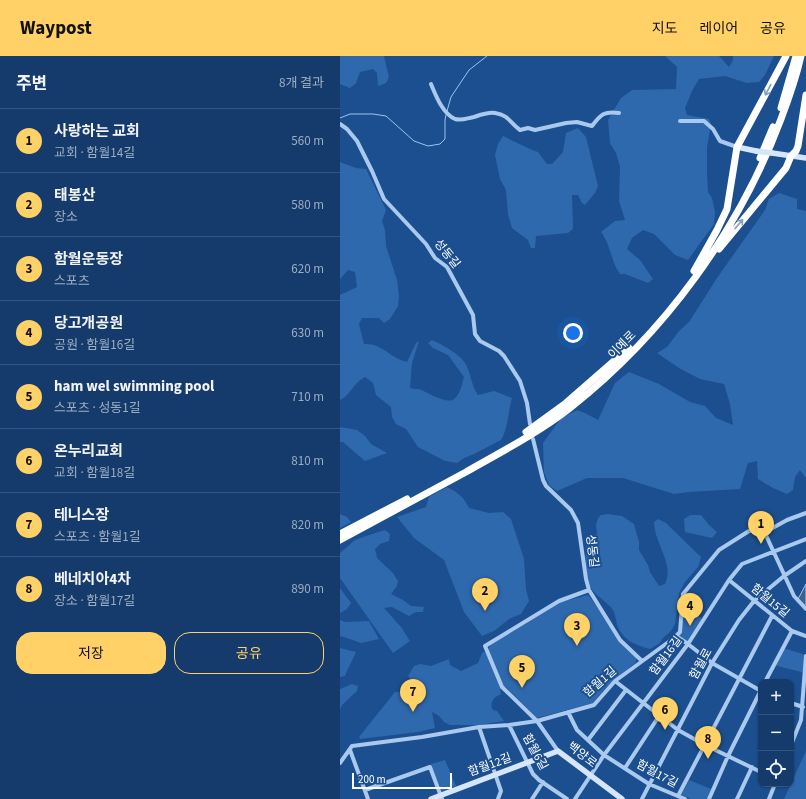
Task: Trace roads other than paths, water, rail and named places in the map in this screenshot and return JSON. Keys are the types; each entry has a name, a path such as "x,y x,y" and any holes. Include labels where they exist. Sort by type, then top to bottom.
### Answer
{"highway":[{"path":"695,273 727,209 737,148 786,56"},
{"name":"이예로","path":"340,540 498,454 539,429 569,408 602,380 636,347 680,298 738,203 755,170 778,115 796,56"},
{"name":"이예로","path":"340,534 476,462 535,426 571,399 633,344 695,273 738,211 772,143 789,98 801,56"},
{"path":"695,273 786,168 791,156 796,151 798,146 806,95"}],"street":[{"path":"431,84 438,100 447,113 456,120 494,113 510,119 520,130 528,128 536,130 577,122 592,126 599,117 608,112 619,112"},
{"path":"680,121 704,121 713,129 720,141 737,148 806,158"},
{"name":"성동길","path":"340,124 347,128 357,141 384,199 426,244 435,258 447,267 473,315 475,334 480,341 499,350 520,381 527,403 530,424"},
{"name":"성동길","path":"533,439 543,480 546,486 571,510 578,523 589,590 620,640 642,661"},
{"path":"758,689 712,663 676,636 680,632 683,594 719,550 749,531 769,530 787,520 806,513"},
{"path":"764,531 794,596 806,609"},
{"name":"함월16길","path":"575,799 604,755 688,644 729,580 742,564 806,539"},
{"name":"함월로","path":"642,799 712,663 739,620 754,601 784,576 806,561"},
{"name":"함월15길","path":"729,580 792,631 767,679"},
{"name":"백양로","path":"589,590 559,601 485,646 502,687 537,721 558,751 622,799"},
{"name":"함월17길","path":"568,712 577,730 604,755 650,784 678,796 772,616"},
{"path":"792,631 806,636"},
{"name":"함월1길","path":"350,750 352,746 422,737 479,727 537,721 594,705 615,681 676,636"},
{"path":"794,738 801,720 803,707 806,656"},
{"path":"615,681 678,730 758,771"},
{"path":"588,740 626,690"},
{"path":"709,799 728,756 758,697"},
{"path":"794,704 803,707"},
{"path":"625,768 659,716"},
{"name":"함월6길","path":"509,725 534,774 567,799"},
{"path":"479,727 496,774 500,791 498,799"},
{"path":"340,763 350,750"},
{"path":"350,750 368,799"},
{"name":"함월12길","path":"431,799 441,797 496,774 558,751"},
{"path":"365,790 430,767 441,797"},
{"path":"737,799 752,768"},
{"path":"532,799 543,782"},
{"path":"769,799 774,787"},
{"path":"678,796 685,799"}],"waterway":[{"path":"447,111 451,97 469,70 487,56"},
{"path":"340,118 350,114 373,114 386,116 414,141 428,146 440,144 445,139 446,115"}],"place":[{"name":"사랑하는 교회","path":"761,544"},
{"name":"태봉산","path":"485,611"},
{"name":"당고개공원","path":"690,626"},
{"name":"함월운동장","path":"577,646"},
{"name":"ham wel swimming pool","path":"522,688"},
{"name":"테니스장","path":"413,712"},
{"name":"온누리교회","path":"665,730"},
{"name":"베네치아4차","path":"708,759"}]}
